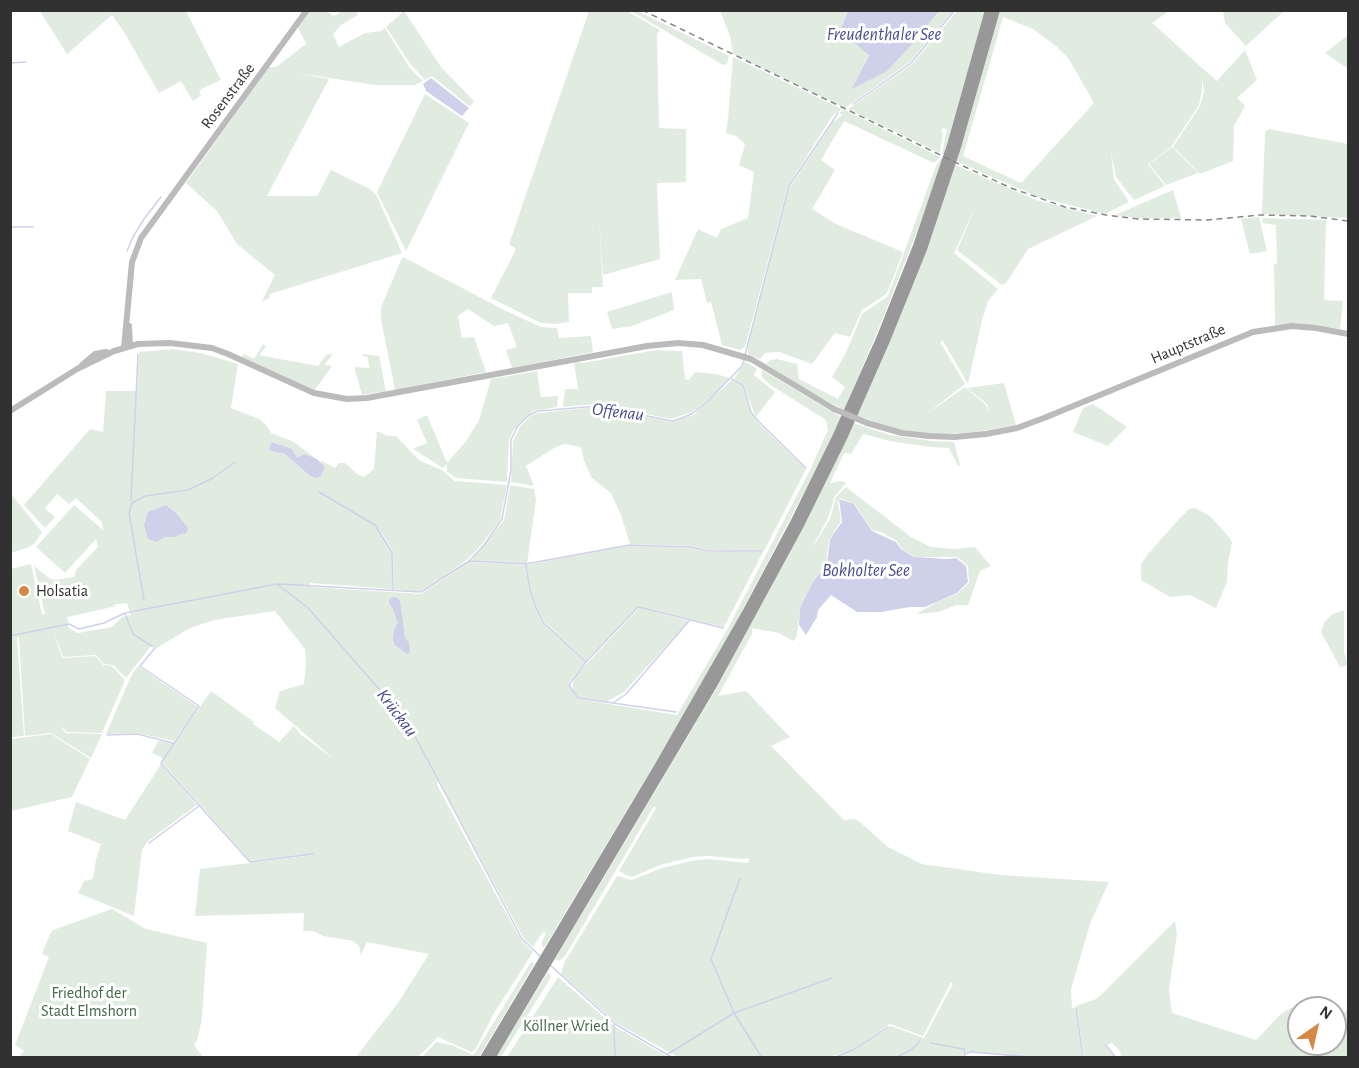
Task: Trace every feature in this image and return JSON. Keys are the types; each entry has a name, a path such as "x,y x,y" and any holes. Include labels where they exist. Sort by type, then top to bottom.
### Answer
{"highway":[{"path":"491,1058 747,611 838,433 917,246 951,145 989,10"},
{"path":"554,947 722,668 795,535 844,436 923,249 957,147 996,10"},
{"path":"484,1058 540,971"}],"main road":[{"name":"Rosenstraße","path":"127,347 132,262 136,248 307,10"},
{"name":"Hauptstraße","path":"127,347 172,343 212,348 314,393 347,399 373,397 647,346 678,343 703,345 751,359 834,410 867,423 902,433 956,437 1001,431 1044,418 1252,332 1293,326 1316,327 1348,334"},
{"path":"10,411 77,369 127,347"}],"green space":[{"path":"39,10 186,11 221,80 199,90 201,96 193,101 181,81 159,93 112,15 67,54"},
{"path":"1223,10 1284,11 1246,46 1225,23"},
{"path":"310,11 326,11 334,16 342,11 355,11 358,15 341,25 333,34 339,47 365,33 381,31 385,28 409,67 423,81 415,85 376,85 296,73 329,79 267,196 317,196 331,170 370,189 377,196 402,253 270,294 269,299 262,301 275,275 237,244 217,211 186,183 269,67 276,67 306,44 298,27"},
{"path":"404,11 441,67 474,101 470,107 432,76 425,80 411,65 386,27"},
{"path":"589,11 627,11 660,30 657,34 659,128 686,129 686,182 657,183 660,259 603,275 599,219 603,287 592,287 592,293 568,293 569,322 541,323 491,298 516,249 509,244"},
{"path":"631,11 638,11 729,56 727,64 723,65"},
{"path":"720,11 848,11 840,31 869,54 853,88 915,41 939,11 953,11 910,62 845,108 733,54 730,36"},
{"path":"957,11 985,11 944,154 942,154 947,129 943,128 941,131 943,134 940,153 848,109 912,64"},
{"path":"999,11 1169,11 1152,23 1217,81 1245,50 1257,80 1237,98 1245,106 1234,126 1233,161 1200,174 1173,147 1200,106 1204,91 1202,78 1199,105 1171,147 1148,164 1165,186 1134,200 1116,177 1111,152 1114,179 1129,202 1105,214 1038,197 956,161","holes":["1003,17 1033,29 1069,59 1094,103 1021,183 963,156"]},
{"path":"1348,35 1348,69 1325,53"},
{"path":"733,57 842,109 833,115 788,186 745,347 740,350 722,345 711,302 707,303 701,279 675,280 698,229 717,238 721,229 748,218 754,172 739,165 745,144 736,136 726,133"},
{"path":"425,94 469,123 406,251 377,192"},
{"path":"844,110 940,157 934,163 844,121 821,160 835,170 812,209 836,224 903,252 888,291 862,310 850,337 835,333 812,364 779,352 765,353 760,359 748,354 748,345 785,201 790,187 833,122 842,115 839,113"},
{"path":"1269,129 1348,144 1348,218 1262,214 1265,132"},
{"path":"1172,147 1198,173 1166,185 1149,164"},
{"path":"941,158 943,159 920,224 844,410 803,388 766,364 770,360 777,359 797,364 799,379 838,399 845,387 832,377 845,355 862,314 888,296"},
{"path":"955,165 1036,200 1097,216 1028,249 1006,283 1002,285 957,250 978,201 954,253 998,289 988,301 982,320 968,384 943,341 940,342 965,384 925,415 965,387 986,405 989,414 987,404 967,388 1004,383 1016,425 976,432 919,433 857,416 920,266"},
{"path":"1173,190 1181,218 1138,218 1115,215"},
{"path":"1259,217 1267,251 1250,254 1241,219"},
{"path":"1262,218 1326,220 1324,300 1343,301 1340,329 1316,325 1275,325 1276,225 1263,223"},
{"path":"402,258 541,327 557,328 559,338 591,336 593,352 512,368 506,350 517,347 508,323 494,326 468,309 458,316 462,338 474,337 486,372 395,390 381,319 381,307"},
{"path":"672,292 674,310 632,326 612,329 607,312"},
{"path":"263,344 266,346 260,355 318,366 326,355 333,354 324,365 332,366 315,390 242,357 244,354 254,359"},
{"path":"172,349 201,353 238,364 231,408 259,419 271,433 294,442 315,458 305,454 297,457 294,452 274,442 271,451 285,454 310,476 321,476 324,465 320,460 335,468 339,463 345,463 364,477 374,469 377,431 388,436 396,436 420,461 442,470 455,481 507,485 500,520 482,544 468,559 436,582 435,578 435,582 420,591 394,589 393,551 377,527 392,552 392,589 310,583 311,587 421,594 469,562 526,565 529,591 544,623 585,662 568,684 578,699 677,715 727,630 810,470 828,430 826,420 769,384 762,377 762,370 841,417 741,613 683,717 544,948 542,942 546,933 543,932 533,947 524,939 438,780 437,785 494,891 522,941 533,952 493,1015 475,1050 471,1052 438,1037 418,1057 356,1057 398,1003 429,954 367,942 361,955 359,946 353,941 323,936 313,931 303,931 304,913 195,916 200,869 314,855 250,861 163,763 164,759 152,753 158,741 175,743 211,691 279,742 294,726 300,734 335,760 275,708 280,691 304,684 306,664 305,649 275,611 214,620 190,628 155,649 151,646 126,678 113,665 103,664 96,655 63,657 53,631 62,658 95,656 103,665 112,666 125,680 102,733 67,732 59,725 66,733 102,734 91,758 51,733 25,736 19,637 17,638 24,736 11,737 10,569 31,564 42,614 45,614 34,566 55,580 74,577 76,570 98,547 96,539 65,573 36,547 74,505 103,530 102,522 76,498 69,504 57,494 45,508 55,517 45,528 24,505 90,429 103,432 106,391 137,391 139,352","holes":["166,505 176,513 184,526 176,537 165,537 148,512","127,603 131,615 122,617 112,627 78,633 69,628 67,617"]},
{"path":"656,350 682,351 685,379 689,380 695,372 730,378 706,402 692,412 671,419 597,404 563,407 565,389 578,389 574,362 583,363"},
{"path":"363,354 379,356 386,391 362,395 355,367 369,368 368,357"},
{"path":"745,362 757,368 754,375 775,392 756,417 743,385 734,379"},
{"path":"537,371 541,397 558,396 557,407 533,411 514,430 509,440 507,482 456,478 447,472 447,464 443,468 413,449 427,443 417,420 427,415 447,463 467,440 479,420 491,379"},
{"path":"732,380 742,387 751,412 758,423 806,469 764,551 709,550 690,546 630,544 611,493 592,478 584,461 581,447 564,444 526,466 534,486 511,482 513,441 520,427 530,416 538,413 597,407 672,422 693,415"},
{"path":"1093,404 1127,427 1108,446 1073,432 1083,408"},
{"path":"853,423 890,435 954,442 960,465 958,466 949,448 890,441 863,434 851,454 844,453 830,483 842,481 846,483 835,496 828,518 811,550 830,519 836,497 846,487 911,537 931,547 955,549 975,547 991,566 980,571 968,605 957,605 938,612 916,614 957,594 969,583 968,566 957,557 915,557 902,549 897,541 872,530 855,504 839,498 841,521 829,540 826,562 800,608 797,636 793,641 779,633 751,628 753,632 718,696 746,691 790,737 771,746 844,820 855,819 888,847 922,864 1000,875 1109,882 1091,921 1071,989 1072,1008 1075,1008 1083,1057 1010,1056 965,1052 964,1058 834,1057 855,1049 830,1057 678,1057 616,1023 561,974 564,963 617,876 632,880 662,868 691,861 709,859 748,863 749,858 693,857 660,865 632,877 624,874 619,871 656,808 654,806 565,956 559,961 555,959 716,689 825,483","holes":["951,982 953,984 924,1038 891,1026 855,1049 890,1024 923,1036"]},
{"path":"510,485 534,489 536,500 527,564 471,561 504,520"},
{"path":"10,493 42,532 35,543 11,553"},
{"path":"1195,508 1210,516 1232,542 1227,582 1216,608 1190,595 1170,597 1141,580 1141,564 1148,554 1189,509"},
{"path":"629,545 689,548 708,552 763,552 724,627 638,607 586,661 545,622 536,608 530,591 527,565"},
{"path":"639,608 689,621 624,692 606,702 579,698 573,690 573,682 579,672"},
{"path":"1344,610 1344,652 1348,665 1340,667 1321,632 1324,623 1331,615"},
{"path":"138,666 198,707 174,741 137,733 106,734 131,676"},
{"path":"51,734 90,759 72,797 11,811 11,739"},
{"path":"161,764 197,805 148,841 142,850 134,916 78,893 84,881 93,879 101,844 68,831 76,802 125,820"},
{"name":"Friedhof der Stadt Elmshorn","path":"112,909 146,929 207,943 202,1018 198,1038 194,1045 203,1057 19,1057 24,1051 15,1045 49,957 42,954 50,934 53,930"},
{"path":"1175,921 1177,934 1169,990 1172,1013 1256,1040 1287,1010 1287,1056 1322,1057 1119,1057 1121,1055 1119,1050 1112,1043 1106,1045 1116,1057 1084,1057 1076,1006 1101,995"},
{"path":"531,962 535,963 479,1057 422,1057 436,1042 452,1045 473,1055"},
{"path":"548,972 551,977 547,984 501,1057 496,1057"},
{"name":"Köllner Wried","path":"558,977 614,1026 668,1057 507,1057"},
{"path":"1347,1011 1348,1057 1323,1057 1347,1056"}],"water":[{"name":"Freudenthaler See","path":"848,10 939,11 887,71 852,89 869,55 840,31"},
{"path":"431,78 469,108 462,116 426,91 423,84"},
{"path":"272,442 292,449 297,457 305,454 315,458 324,465 321,476 316,478 310,476 285,454 271,451 269,449"},
{"name":"Bokholter See","path":"839,499 854,504 872,531 896,542 901,549 914,557 956,558 966,566 968,582 957,593 925,607 881,612 857,612 831,595 818,610 817,617 806,635 799,625 800,608 813,582 827,563 830,539 842,522"},
{"path":"166,505 188,528 186,534 165,537 156,542 148,539 144,525 148,512"},
{"path":"392,597 400,601 405,638 409,643 410,652 407,654 395,645 393,640 394,630 398,623 389,603"}],"waterway":[{"name":"Offenau","path":"853,104 911,63 955,10"},
{"path":"10,63 26,62"},
{"name":"Offenau","path":"745,355 789,186 838,113"},
{"path":"127,251 144,219 161,197"},
{"path":"10,227 33,227"},
{"path":"131,500 138,354"},
{"name":"Offenau","path":"279,584 421,592 469,561 484,545 502,519 511,470 511,440 518,426 529,415 538,411 598,406 672,421 693,413 707,402 742,366 744,360"},
{"path":"732,379 743,386 751,412 759,422 806,468"},
{"path":"144,600 129,513 132,503 145,496 188,490 213,478 235,462"},
{"path":"319,492 375,525 392,552 393,589"},
{"path":"469,561 526,564 629,545 690,547 708,551 762,551"},
{"path":"526,564 530,591 544,623 586,662 569,685 578,698 676,712"},
{"name":"Krückau","path":"10,636 69,624 79,629 104,623 125,613 277,584 308,608 407,721 522,939 540,956"},
{"path":"586,662 638,607 723,628"},
{"path":"125,614 133,634 152,646"},
{"path":"613,703 626,694 689,621"},
{"path":"155,648 140,666 199,706 161,763 250,862 313,854"},
{"path":"107,735 137,734 173,743"},
{"path":"149,843 199,806"},
{"path":"740,878 711,959 734,1013 762,1058"},
{"name":"Krückau","path":"550,965 615,1024 673,1058"},
{"path":"668,1054 734,1013 832,978"},
{"path":"1076,1008 1083,1058"},
{"path":"614,1025 615,1058"},
{"path":"833,1058 855,1049 888,1027"},
{"path":"895,1058 911,1050 920,1041"},
{"path":"931,1043 964,1049 965,1053"},
{"path":"1106,1045 1116,1058"},
{"path":"964,1058 965,1054 971,1052 1043,1058"}],"railway":[{"path":"642,10 963,166 1011,188 1065,207 1138,219 1208,220 1260,215 1310,216 1348,221"}],"place":[{"name":"Holsatia","path":"24,591"}]}
